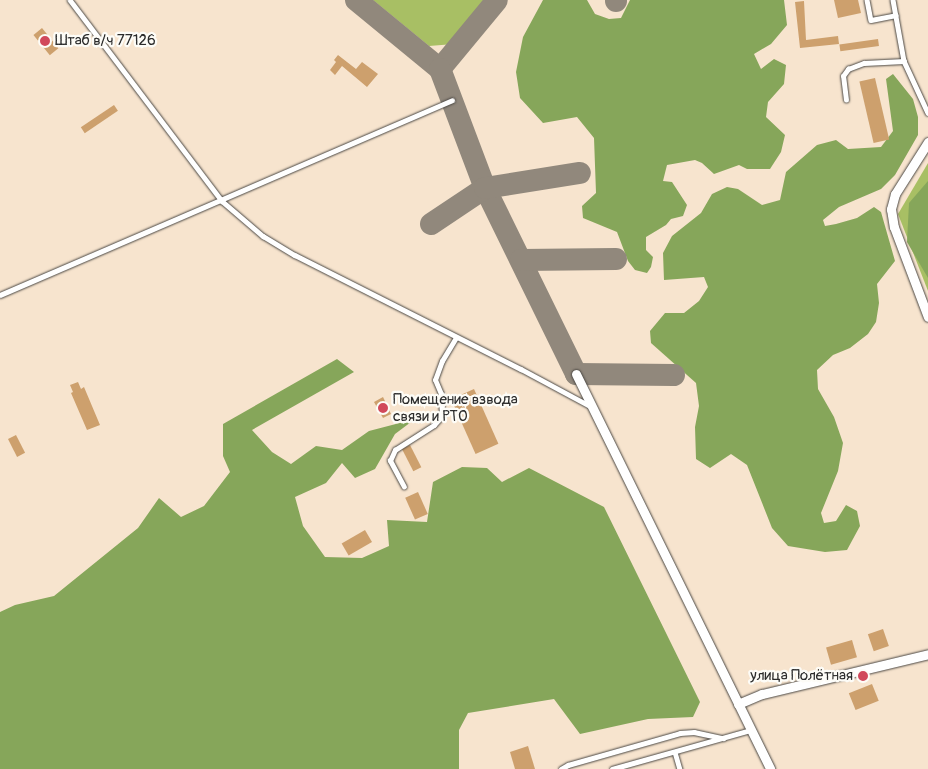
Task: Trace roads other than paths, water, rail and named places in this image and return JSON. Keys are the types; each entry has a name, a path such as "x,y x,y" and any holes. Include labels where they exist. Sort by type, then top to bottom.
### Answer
{"street":[{"path":"928,142 895,194 891,209 894,227 928,317"},
{"path":"576,374 770,769"},
{"path":"738,704 762,694 928,654"}],"lane":[{"path":"70,0 222,201 263,236 295,255 456,338 521,369 593,408"},
{"path":"867,0 871,20 896,15"},
{"path":"893,0 904,61 928,113"},
{"path":"846,100 843,76 848,69 864,63 904,61"},
{"path":"0,295 222,201 452,100"},
{"path":"404,487 390,461 395,450 434,425 442,416 441,394 435,380 442,361 456,338"},
{"path":"612,769 751,730"},
{"path":"561,769 568,765 680,734 694,732 723,738"},
{"path":"675,752 680,769"}],"place":[{"name":"Штаб в/ч 77126","path":"45,41"},
{"name":"Помещение взвода связи и РТО","path":"383,408"},
{"name":"улица Полётная","path":"863,676"}]}
